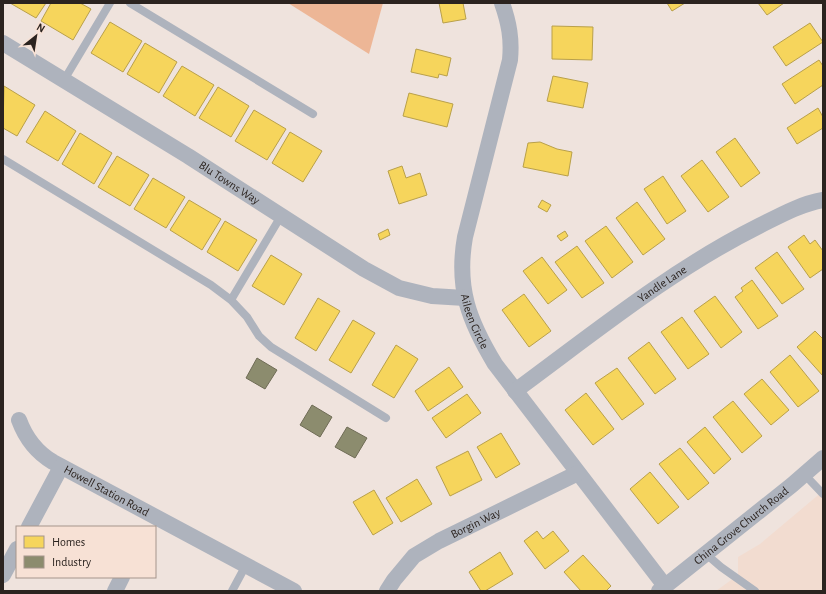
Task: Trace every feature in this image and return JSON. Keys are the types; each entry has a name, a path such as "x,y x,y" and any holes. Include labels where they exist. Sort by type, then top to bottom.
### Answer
{"street":[{"name":"Aileen Circle","path":"502,3 508,21 512,42 510,60 462,254 463,283 469,315 480,340 495,364 578,473 662,588"},
{"name":"Blu Towns Way","path":"3,43 188,156 364,270 399,288 432,296 465,298"},
{"name":"Yandle Lane","path":"515,391 668,279 731,240 794,209 823,200"},
{"name":"Howell Station Road","path":"19,420 23,430 35,449 61,467 152,522 246,566 294,591"},
{"name":"China Grove Church Road","path":"662,588 792,485 823,458"},
{"path":"30,526 61,467"},
{"name":"Borgin Way","path":"387,591 414,556 439,541 578,473"},
{"path":"3,575 16,551"},
{"path":"115,591 122,578"}],"lane":[{"path":"64,80 110,3"},
{"path":"130,3 313,114"},
{"path":"3,158 211,284 231,300 247,317 259,336 271,347 386,418"},
{"path":"231,300 281,216"},
{"path":"804,474 823,494"},
{"path":"706,554 721,567 755,591"},
{"path":"232,591 246,566"}],"shaded area":[{"path":"288,3 383,3 369,54"},
{"path":"823,491 823,591 716,591 738,575 738,557 760,544"}],"building: Homes":[{"path":"10,3 46,3 36,18"},
{"path":"51,3 80,3 91,9 73,40 41,21"},
{"path":"439,3 463,3 466,19 443,23"},
{"path":"667,3 685,3 672,11"},
{"path":"758,3 784,3 767,15"},
{"path":"110,22 142,41 123,72 91,53"},
{"path":"810,23 823,42 786,66 773,47"},
{"path":"552,26 593,27 592,60 552,59"},
{"path":"145,43 177,62 159,93 127,74"},
{"path":"416,49 451,58 447,76 439,74 438,78 411,72"},
{"path":"819,60 823,66 823,85 795,104 782,84"},
{"path":"182,66 214,85 195,116 163,96"},
{"path":"553,76 588,83 583,108 547,101"},
{"path":"4,86 35,105 17,136 3,128"},
{"path":"218,87 249,106 231,137 199,118"},
{"path":"409,93 453,104 447,127 403,116"},
{"path":"818,108 823,117 823,128 797,144 787,128"},
{"path":"254,110 286,129 267,160 235,141"},
{"path":"45,111 76,131 58,161 26,142"},
{"path":"290,132 322,151 303,182 272,163"},
{"path":"80,133 112,153 94,184 62,164"},
{"path":"735,138 760,173 741,187 716,152"},
{"path":"540,142 557,149 572,152 568,176 523,167 528,143"},
{"path":"117,156 149,175 130,206 98,187"},
{"path":"702,160 729,197 708,212 681,176"},
{"path":"402,166 406,178 420,173 427,195 399,204 388,171"},
{"path":"663,176 686,211 667,224 644,189"},
{"path":"153,178 185,197 166,228 134,209"},
{"path":"189,200 221,219 202,250 170,230"},
{"path":"542,200 551,205 547,212 538,207"},
{"path":"637,202 665,239 643,255 616,218"},
{"path":"225,221 257,240 238,271 207,252"},
{"path":"606,226 633,262 612,278 585,241"},
{"path":"388,229 390,235 380,240 378,234"},
{"path":"565,231 568,236 561,241 557,236"},
{"path":"804,235 810,244 815,240 823,251 823,269 810,278 788,247"},
{"path":"577,246 604,283 582,298 555,262"},
{"path":"777,252 804,289 782,304 755,268"},
{"path":"271,255 302,274 284,305 252,286"},
{"path":"542,257 567,290 548,304 523,271"},
{"path":"752,280 778,316 758,329 735,297 743,291 741,288"},
{"path":"524,294 551,331 529,347 502,310"},
{"path":"715,296 742,332 721,348 694,311"},
{"path":"318,298 340,311 316,351 295,338"},
{"path":"682,317 709,354 688,369 661,332"},
{"path":"353,320 375,333 351,373 329,360"},
{"path":"815,331 823,339 823,376 797,347"},
{"path":"649,342 676,379 655,394 628,358"},
{"path":"396,345 418,359 394,398 372,385"},
{"path":"790,355 819,391 798,407 770,372"},
{"path":"449,367 463,387 428,411 415,391"},
{"path":"617,368 644,404 622,420 595,383"},
{"path":"762,379 789,410 771,425 744,394"},
{"path":"586,393 614,429 593,445 565,410"},
{"path":"467,394 481,413 446,438 432,418"},
{"path":"733,401 762,436 742,453 713,417"},
{"path":"705,427 731,459 714,474 687,442"},
{"path":"501,433 520,464 496,478 477,447"},
{"path":"680,448 709,483 688,500 659,464"},
{"path":"468,451 482,480 450,496 436,467"},
{"path":"650,472 679,507 658,524 630,489"},
{"path":"417,479 432,504 401,522 386,498"},
{"path":"374,490 393,523 373,535 353,502"},
{"path":"537,531 543,539 553,531 569,551 545,569 524,541"},
{"path":"500,552 513,574 485,591 481,591 469,572"},
{"path":"583,555 611,586 606,591 581,591 564,572"}],"building: Industry":[{"path":"257,358 277,370 265,389 246,378"},
{"path":"312,405 332,417 320,437 300,425"},
{"path":"347,427 367,438 355,458 335,447"}]}
